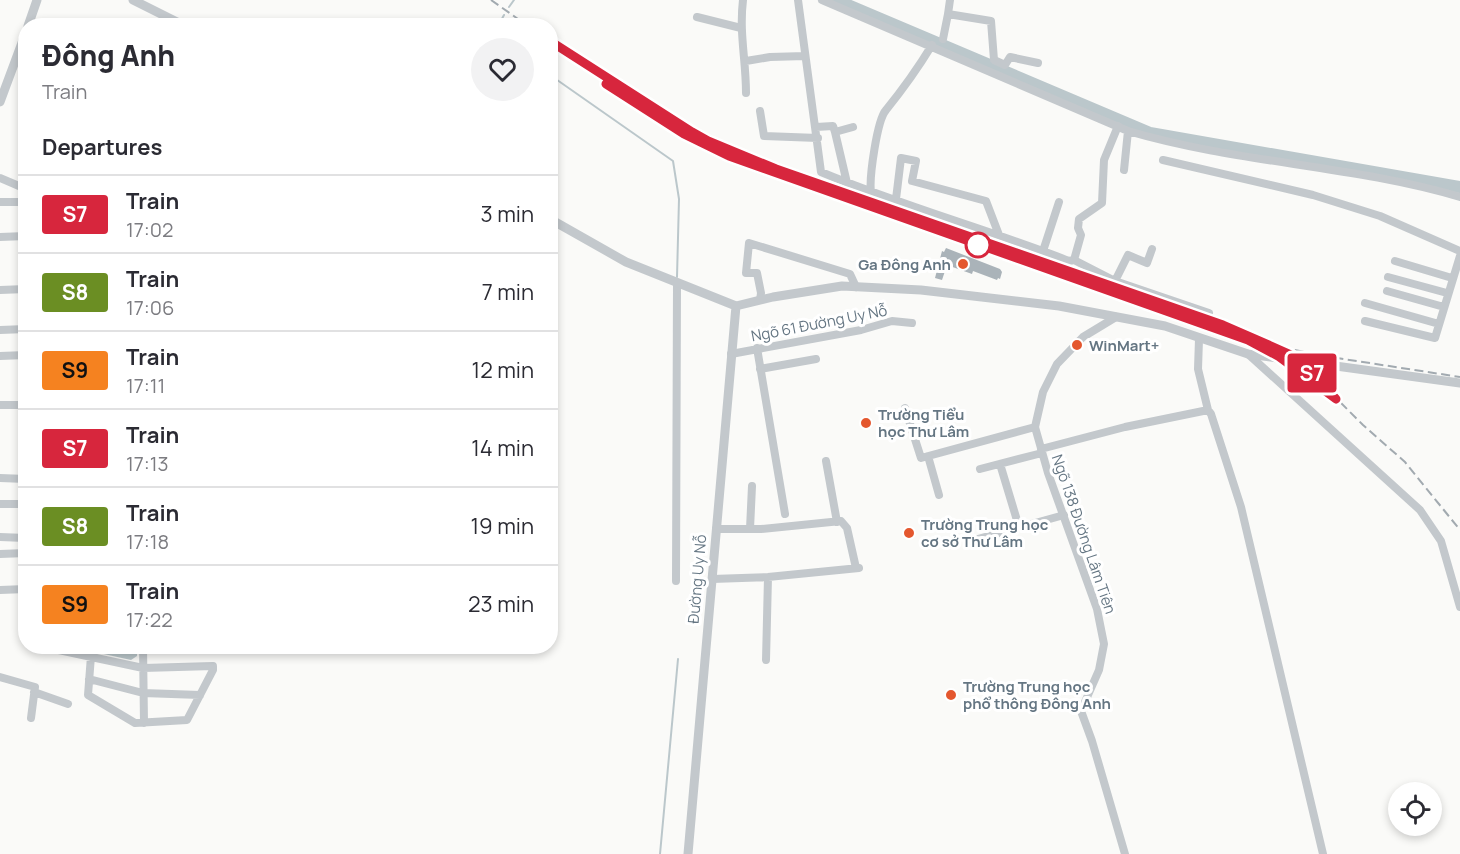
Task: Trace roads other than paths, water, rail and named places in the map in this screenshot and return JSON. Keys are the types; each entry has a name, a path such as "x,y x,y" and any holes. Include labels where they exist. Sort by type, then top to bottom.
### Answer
{"street":[{"path":"31,18 38,0"},
{"path":"133,0 169,18"},
{"path":"743,0 741,28 746,61 746,93"},
{"path":"798,0 821,172 1069,261 1074,260 1115,281 1209,313"},
{"path":"822,0 1128,130 1188,145 1401,182 1460,197"},
{"path":"943,39 950,0"},
{"path":"948,14 991,21 994,60 1005,65 1010,57 1038,63"},
{"path":"697,17 741,28"},
{"path":"872,192 870,182 878,133 885,110 912,78 932,45"},
{"path":"0,102 18,54"},
{"path":"746,61 770,57 805,56"},
{"path":"760,111 764,136 818,138"},
{"path":"816,127 833,126 847,183"},
{"path":"1074,260 1081,235 1078,228 1079,219 1102,203 1104,160 1118,126"},
{"path":"835,132 853,127"},
{"path":"1124,170 1128,130"},
{"path":"896,199 901,158 916,161 912,181 986,201 999,235"},
{"path":"1163,160 1313,195 1380,216 1460,254 1435,338 1365,321"},
{"path":"0,178 18,186"},
{"path":"0,202 18,202"},
{"path":"1043,251 1059,202"},
{"path":"558,224 626,262 736,306 842,286 921,290 1059,306 1165,326 1248,354 1460,383"},
{"path":"0,237 18,236"},
{"path":"760,300 757,273 746,273 749,243 850,274 856,287"},
{"path":"1115,281 1128,255 1147,263 1152,249"},
{"path":"1395,261 1452,278"},
{"path":"1388,277 1447,293"},
{"path":"676,581 677,283"},
{"path":"0,290 18,289"},
{"path":"1387,291 1444,307"},
{"path":"1365,303 1439,324"},
{"name":"Đường Uy Nỗ","path":"688,854 736,306"},
{"name":"Ngõ 138 Đường Lâm Tiên","path":"1116,317 1083,337 1057,363 1043,392 1035,427 1097,609 1104,644 1099,670 1081,711 1125,854"},
{"name":"Ngõ 61 Đường Uy Nỗ","path":"731,354 861,330 892,321 912,323"},
{"path":"0,330 18,329"},
{"path":"1199,339 1198,369 1208,410 1214,418 1241,507 1323,854"},
{"path":"757,348 776,447 785,514"},
{"path":"1248,354 1420,510 1441,542 1460,607"},
{"path":"0,356 18,355"},
{"path":"760,369 816,359"},
{"path":"0,405 18,405"},
{"path":"905,408 921,458 1035,427"},
{"path":"980,469 1092,435 1208,410"},
{"path":"928,456 939,495"},
{"path":"826,460 837,522"},
{"path":"1000,464 1019,527"},
{"path":"0,478 18,479"},
{"path":"750,529 752,486"},
{"path":"0,504 18,504"},
{"path":"967,542 1064,515"},
{"path":"712,579 768,577 858,568 847,528 841,521 750,529 716,529"},
{"path":"0,537 18,538"},
{"path":"0,554 18,553"},
{"path":"766,660 768,577"},
{"path":"0,590 18,589"},
{"path":"81,654 91,656 143,668 213,666 187,720 135,723 88,695 91,656"},
{"path":"143,654 144,723"},
{"path":"0,677 33,685 31,718"},
{"path":"89,679 143,693 200,695"},
{"path":"34,692 68,704"}],"waterway":[{"path":"509,7 514,0"},
{"path":"836,0 1150,133 1460,187"},
{"path":"558,81 673,161 679,199 677,277"},
{"path":"660,854 678,659"}],"railway":[{"path":"491,0 517,18"},
{"path":"558,46 660,113 708,141 776,169 1281,347 1460,377"},
{"path":"1257,345 1307,375 1337,399"},
{"path":"1331,393 1405,462 1460,530"}],"train":[{"name":"S7","path":"558,46 660,113 708,141 776,169 1223,325 1260,340 1289,354 1313,374 1336,399 1307,375 1248,340 729,156 684,134 606,84"}],"place":[{"name":"Ga Đông Anh","path":"963,264"},
{"name":"WinMart+","path":"1077,345"},
{"name":"Trường Tiểu học Thư Lâm","path":"866,423"},
{"name":"Trường Trung học cơ sở Thư Lâm","path":"909,533"},
{"name":"Trường Trung học phổ thông Đông Anh","path":"951,695"}]}
